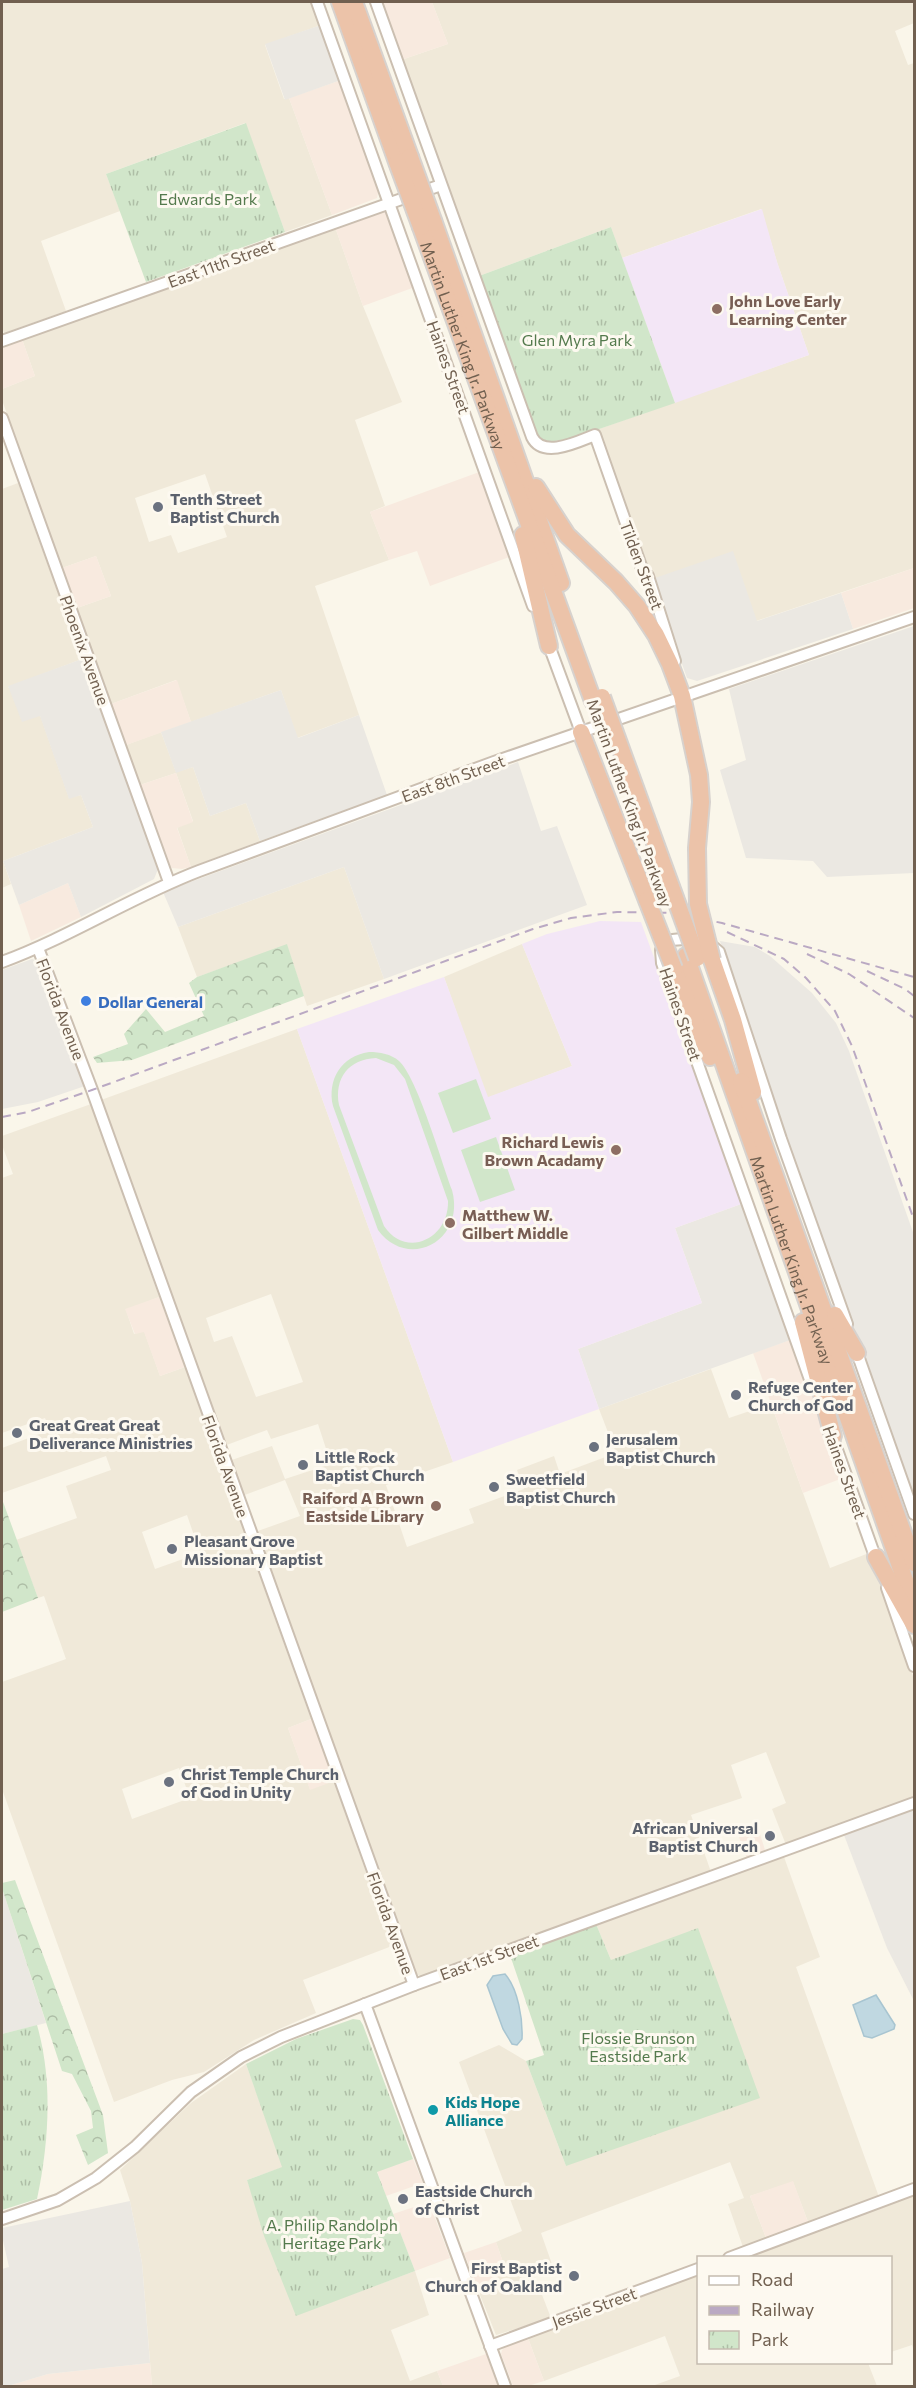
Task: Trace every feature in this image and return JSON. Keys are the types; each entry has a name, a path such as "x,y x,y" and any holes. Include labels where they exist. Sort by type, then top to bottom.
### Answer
{"highway":[{"name":"Martin Luther King Jr. Parkway","path":"340,2 404,160 504,422 598,699"},
{"name":"Martin Luther King Jr. Parkway","path":"354,2 404,160"},
{"name":"Martin Luther King Jr. Parkway","path":"428,225 511,479 698,958 745,1061 753,1092 757,1123 915,1563"},
{"path":"504,422 540,496 557,522 578,547 621,588 646,620 670,664 682,696 699,775 701,802 697,848 698,958"},
{"path":"511,479 549,646"},
{"path":"581,732 674,969 767,1192"},
{"name":"Martin Luther King Jr. Parkway","path":"698,958 767,1192 915,1606"},
{"path":"781,1231 833,1436"},
{"path":"803,1249 841,1327 857,1353"},
{"path":"876,1557 915,1625"}],"street":[{"name":"Haines Street","path":"317,2 532,603 581,732"},
{"path":"376,2 441,185"},
{"name":"East 11th Street","path":"2,341 441,185"},
{"name":"Tilden Street","path":"441,185 535,443 549,449 595,435 641,566 648,576 674,654 682,696"},
{"name":"Phoenix Avenue","path":"2,418 169,882"},
{"name":"East 8th Street","path":"2,962 38,948 169,882 682,696 915,617"},
{"name":"Haines Street","path":"915,1514 781,1139 722,958 709,944 677,939 666,942 661,950 662,963 915,1666"},
{"name":"Florida Avenue","path":"38,948 92,1090 414,1985"},
{"name":"East 1st Street","path":"2,2219 58,2200 96,2178 135,2147 191,2092 240,2057 314,2023 915,1803"},
{"path":"365,2004 505,2386"},
{"path":"734,2256 915,2189"},
{"name":"Jessie Street","path":"490,2346 697,2270"}],"shaded area":[{"path":"2,2 313,2 321,25 265,45 284,99 289,98 332,215 285,232 245,123 106,174 120,211 41,241 66,311 4,333 2,327"},
{"path":"380,2 432,2 448,44 401,60"},
{"path":"432,2 914,2 914,23 895,31 908,65 914,63 914,568 756,621 652,579 599,429 809,355 761,209 622,258 611,227 479,276 401,60 448,44"},
{"path":"321,25 341,80 285,100 265,44"},
{"path":"341,80 379,188 377,198 332,215 289,98"},
{"name":"John Love Early Learning Center","path":"762,209 777,262 809,355 675,403 622,258"},
{"path":"382,210 389,214 415,287 363,306 335,227"},
{"path":"335,227 363,306 402,402 355,420 385,506 370,512 389,560 315,586 359,715 297,738 281,690 191,722 176,680 111,704 77,608 111,596 96,556 62,568 2,400 2,389 35,376 22,339","holes":["205,474 227,537 178,553 171,535 149,542 135,498"]},
{"path":"22,339 35,376 2,389 2,347"},
{"path":"482,471 512,556 430,586 417,551 389,560 370,512"},
{"path":"18,483 82,659 8,687 40,715 69,798 81,795 93,827 3,861 11,884 2,888 2,489"},
{"path":"733,551 757,621 841,593 853,629 697,681 687,678 652,579"},
{"path":"96,556 111,596 77,608 62,568"},
{"path":"914,568 914,608 853,629 841,593"},
{"path":"914,626 914,873 827,877 813,861 746,858 720,770 746,760 729,689"},
{"path":"82,659 158,869 154,879 81,917 68,883 19,905 3,861 93,827 81,795 69,799 40,716 22,722 8,686"},
{"path":"177,680 191,722 126,745 111,704"},
{"path":"281,690 298,738 359,715 387,795 260,841 246,803 210,816 193,767 176,773 161,732"},
{"path":"161,732 176,772 193,767 210,816 246,803 260,841 191,867 177,827 193,821 176,773 140,785 126,745"},
{"path":"518,762 541,831 557,826 587,905 384,979 344,867 178,927 163,892"},
{"path":"176,773 193,822 177,828 191,867 182,869 172,868 169,865 140,785"},
{"path":"344,867 384,979 307,1006 287,945 197,977 178,927"},
{"path":"68,883 81,917 31,941 19,905"},
{"path":"600,921 641,922 744,1203 675,1228 702,1303 578,1349 599,1409 453,1462 297,1029 444,977 488,1097 572,1066 522,944 547,934"},
{"path":"720,941 755,947 770,956 812,993 836,1023 849,1051 914,1235 914,1503 773,1103"},
{"path":"522,944 572,1066 487,1098 444,977"},
{"path":"32,959 38,961 85,1086 38,1102 2,1109 2,970"},
{"path":"297,1029 453,1462 386,1485 407,1547 474,1523 469,1509 524,1489 517,1470 554,1456 560,1474 616,1453 599,1409 711,1369 729,1418 771,1404 830,1568 869,1553 914,1679 914,1799 786,1845 772,1809 786,1803 766,1752 731,1765 742,1798 691,1815 711,1872 423,1977 416,1974 255,1532 300,1516 285,1480 242,1496 229,1461 272,1446 285,1479 331,1464 318,1424 271,1439 267,1430 224,1446 101,1100","holes":["271,1294 303,1382 256,1397 232,1336 214,1342 206,1318"]},
{"path":"91,1104 159,1297 126,1310 134,1334 144,1331 160,1376 185,1367 311,1719 288,1728 310,1789 334,1781 392,1946 303,1980 316,2013 254,2040 204,2072 172,2080 114,2102 2,1789 2,1682 66,1659 44,1596 38,1598 16,1540 77,1518 66,1486 111,1470 106,1456 2,1493 2,1448 50,1430 45,1418 2,1433 2,1178 13,1174 2,1145 2,1136","holes":["187,1515 200,1553 155,1569 142,1532","179,1768 190,1798 132,1819 122,1789"]},
{"path":"744,1203 793,1339 599,1409 578,1349 702,1303 675,1228"},
{"path":"159,1297 185,1367 160,1376 144,1332 135,1334 125,1309"},
{"path":"793,1339 843,1478 803,1493 753,1353"},
{"path":"311,1719 334,1781 310,1790 288,1728"},
{"path":"914,1808 914,2001 887,1948 844,1835"},
{"path":"759,1831 766,1853 747,1859 739,1837"},
{"path":"784,1857 820,1957 796,1967 879,2197 808,2222 793,2182 750,2196 766,2238 743,2247 728,2204 744,2198 730,2162 541,2233 553,2267 534,2274 551,2318 496,2335 476,2285 507,2274 496,2242 522,2231 459,2062 499,2045 526,2061 566,2166 611,1960 596,1924"},
{"path":"2,1888 46,2023 2,2034"},
{"path":"246,2064 283,2167 247,2180 296,2315 415,2271 429,2315 391,2330 410,2381 437,2371 443,2386 152,2386 142,2263 130,2201 120,2170 191,2103"},
{"path":"413,2159 423,2183 386,2196 377,2171"},
{"path":"793,2181 808,2222 766,2238 750,2196"},
{"path":"914,2195 914,2351 912,2345 892,2352 892,2256 750,2256"},
{"path":"130,2201 142,2263 150,2363 48,2374 2,2386 2,2269 9,2267 2,2228"},
{"path":"429,2202 450,2258 415,2271 393,2214"},
{"path":"496,2242 507,2274 476,2285 464,2253"},
{"path":"697,2275 697,2364 868,2364 877,2386 652,2386 680,2376 665,2336 544,2381 528,2338"},
{"path":"528,2338 544,2381 528,2386 513,2386 501,2354 502,2350 506,2346"},
{"path":"486,2354 498,2386 443,2386 437,2371"},
{"path":"150,2363 152,2386 8,2386 48,2374"}],"green space":[{"name":"Edwards Park","path":"246,123 285,232 146,282 106,174"},
{"name":"Glen Myra Park","path":"611,227 675,403 573,438 543,443 536,433 479,276"},
{"path":"287,944 304,996 132,1060 97,1063 93,1057 128,1044 124,1034 146,1009 165,1032 204,1016 189,983 197,977"},
{"path":"381,1053 399,1061 406,1070 421,1102 452,1190 454,1208 451,1224 443,1236 418,1249 404,1248 390,1242 378,1230 333,1106 332,1087 338,1071 351,1058 359,1054","holes":["376,1058 394,1065 405,1079 448,1201 442,1226 425,1240 414,1243 393,1236 384,1226 339,1105 341,1079 351,1066 366,1059"]},
{"path":"476,1079 491,1119 453,1133 438,1093"},
{"path":"496,1137 515,1190 480,1202 461,1150"},
{"path":"2,1499 38,1598 2,1612"},
{"path":"15,1880 103,2115 108,2153 88,2165 76,2135 93,2128 91,2111 72,2074 62,2071 2,1888 2,1883"},
{"name":"Flossie Brunson Eastside Park","path":"596,1924 611,1960 698,1928 760,2098 566,2166 526,2061 544,2055 510,1955"},
{"name":"A. Philip Randolph Heritage Park","path":"353,2019 360,2020 363,2025 413,2159 377,2172 415,2271 296,2316 264,2236 247,2180 282,2167 246,2064 296,2039"},
{"path":"37,2025 45,2068 48,2112 37,2199 2,2210 2,2034"}],"water":[{"path":"505,1974 516,1996 522,2023 522,2039 517,2045 512,2044 503,2029 487,1985 493,1976"},
{"path":"876,1995 895,2025 894,2029 872,2038 864,2036 853,2005"}],"railway":[{"path":"2,1117 28,1112 92,1090 533,929 571,918 617,912 674,913 722,923 914,977"},
{"path":"727,932 784,959 806,978 835,1011 852,1046 914,1220"},
{"path":"807,954 849,974 914,1018"},
{"path":"867,971 905,989 914,996"}],"place":[{"name":"John Love Early Learning Center","path":"717,309"},
{"name":"Tenth Street Baptist Church","path":"158,507"},
{"name":"Dollar General","path":"86,1001"},
{"name":"Richard Lewis Brown Acadamy","path":"616,1150"},
{"name":"Matthew W. Gilbert Middle","path":"450,1223"},
{"name":"Refuge Center Church of God","path":"736,1395"},
{"name":"Great Great Great Deliverance Ministries","path":"17,1433"},
{"name":"Jerusalem Baptist Church","path":"594,1447"},
{"name":"Little Rock Baptist Church","path":"303,1465"},
{"name":"Sweetfield Baptist Church","path":"494,1487"},
{"name":"Raiford A Brown Eastside Library","path":"436,1506"},
{"name":"Pleasant Grove Missionary Baptist","path":"172,1549"},
{"name":"Christ Temple Church of God in Unity","path":"169,1782"},
{"name":"African Universal Baptist Church","path":"770,1836"},
{"name":"Kids Hope Alliance","path":"433,2110"},
{"name":"Eastside Church of Christ","path":"403,2199"},
{"name":"First Baptist Church of Oakland","path":"574,2276"}]}
